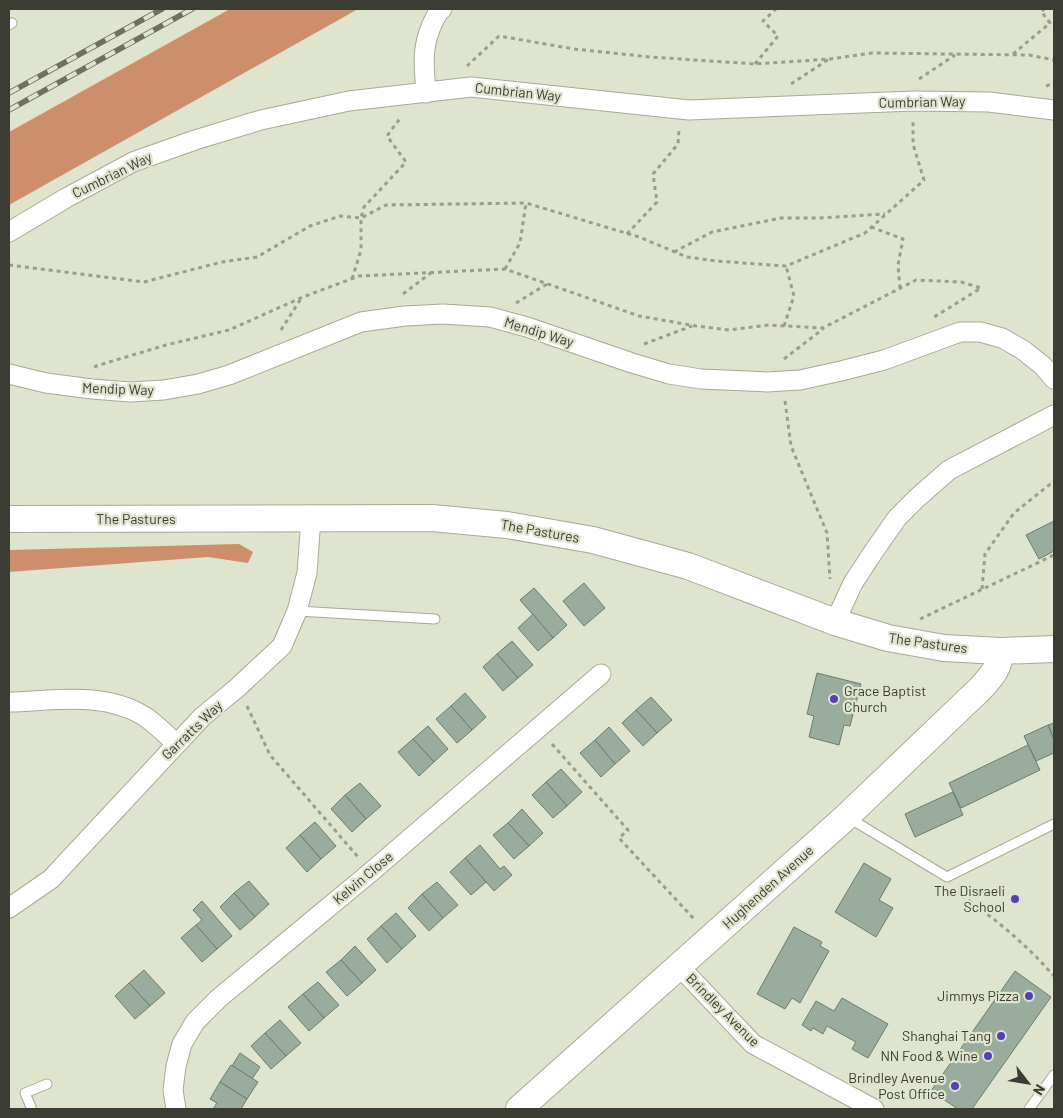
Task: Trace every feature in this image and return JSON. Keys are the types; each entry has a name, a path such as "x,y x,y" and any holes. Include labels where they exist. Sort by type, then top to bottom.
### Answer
{"street":[{"path":"426,93 423,50 429,30 438,12 442,9"},
{"name":"Cumbrian Way","path":"9,232 66,198 133,162 195,140 261,120 349,101 471,86 682,109 914,101 989,102 1054,110"},
{"name":"Mendip Way","path":"9,374 46,383 92,389 130,392 164,390 198,384 229,375 361,322 405,316 443,314 498,319 669,374 701,379 767,382 788,381 816,376 884,360 960,332 980,332 1002,338 1023,350 1043,366 1054,380"},
{"path":"835,622 853,582 874,550 897,518 918,498 949,470 1054,415"},
{"name":"Garratts Way","path":"9,908 51,879 202,717 237,688 282,646 297,611 307,573 311,518"},
{"name":"The Pastures","path":"9,519 432,518 507,525 593,540 688,566 835,622 895,639 944,648 1000,651 1054,648"},
{"name":"Hughenden Avenue","path":"519,1109 846,817 980,689 992,676 1000,662 1000,651"},
{"name":"Kelvin Close","path":"171,1108 176,1066 182,1044 195,1022 219,998 371,872 601,674"},
{"path":"9,702 80,699 104,701 123,706 143,716 176,744"},
{"name":"Brindley Avenue","path":"679,966 753,1044 874,1109"}],"lane":[{"path":"297,611 435,619"},
{"path":"846,817 947,877 1054,824"},
{"path":"1029,1109 1054,1075"},
{"path":"31,1107 25,1093 47,1084"}],"path":[{"path":"755,64 778,36 763,21 776,9"},
{"path":"1013,55 1050,23 1041,11 1045,9"},
{"path":"471,86 467,66 499,36 574,49 650,57 755,64 830,59 872,53 1029,55 1054,60"},
{"path":"9,265 144,282 222,262 257,257 310,226 340,216 361,218 386,205 526,203 639,237 686,257 786,266 865,233 924,180 912,144 914,101"},
{"path":"626,234 657,202 653,174 678,144 682,109"},
{"path":"352,279 361,250 361,218 364,206 406,162 387,136"},
{"path":"505,269 520,243 526,203"},
{"path":"674,252 712,232 781,218 886,214"},
{"path":"871,227 903,239 898,265 900,288"},
{"path":"784,326 794,296 786,266"},
{"path":"92,389 96,366 166,345 229,330 303,297 359,276 505,269 639,316 728,330 769,325 823,328"},
{"path":"767,382 768,372 823,328 916,280 961,282 981,288 928,320"},
{"path":"498,319 502,312 548,283"},
{"path":"270,359 268,350 303,297"},
{"path":"624,360 628,350 692,325"},
{"path":"788,381 784,406 791,446 827,533 830,583"},
{"path":"982,589 985,554 1014,513 1054,481"},
{"path":"895,639 911,623 1054,555"},
{"path":"253,722 270,755 355,854"},
{"path":"538,728 628,830 619,838 712,938"},
{"path":"953,890 982,909 1035,954 1054,976"}],"shaded area":[{"path":"230,9 358,9 9,205 9,132"},
{"path":"239,544 253,552 248,563 208,557 9,572 9,550"}],"building":[{"path":"1054,521 1054,551 1039,559 1026,535"},
{"path":"584,583 605,608 584,626 563,601"},
{"path":"534,588 567,625 553,638 520,600"},
{"path":"533,614 553,638 538,651 518,628"},
{"path":"512,641 533,665 518,678 497,654"},
{"path":"497,654 518,678 503,691 483,667"},
{"name":"Grace Baptist Church","path":"817,673 861,684 850,726 844,725 839,745 809,737 814,716 807,714"},
{"path":"465,693 486,717 472,730 451,706"},
{"path":"651,697 672,720 657,733 636,710"},
{"path":"451,706 472,730 457,743 436,719"},
{"path":"636,710 657,733 643,746 622,723"},
{"path":"1054,723 1054,739 1048,725"},
{"path":"1048,725 1054,740 1054,753 1036,761 1024,736"},
{"path":"428,726 448,749 434,762 413,739"},
{"path":"609,727 630,751 615,764 595,740"},
{"path":"413,739 434,762 419,776 398,752"},
{"path":"595,740 615,764 601,777 580,753"},
{"path":"1028,745 1040,770 961,808 949,783"},
{"path":"561,769 582,792 567,806 546,782"},
{"path":"546,782 567,806 553,818 532,795"},
{"path":"360,783 381,806 366,819 345,795"},
{"path":"953,792 963,815 915,837 905,814"},
{"path":"345,795 366,819 352,832 331,809"},
{"path":"522,809 543,833 529,846 508,823"},
{"path":"315,822 336,846 321,859 300,835"},
{"path":"508,823 529,846 514,859 493,835"},
{"path":"300,835 321,859 307,872 286,848"},
{"path":"480,845 500,869 504,866 512,875 494,891 465,858"},
{"path":"465,858 486,882 471,895 450,872"},
{"path":"864,863 891,879 879,900 893,908 876,937 835,912"},
{"path":"249,881 269,904 255,917 234,893"},
{"path":"437,882 458,905 443,918 422,894"},
{"path":"234,893 255,917 240,930 220,907"},
{"path":"422,894 443,918 429,931 408,908"},
{"path":"202,901 232,936 217,949 196,925 202,920 193,910"},
{"path":"396,913 416,936 402,949 381,926"},
{"path":"196,925 217,949 202,962 181,938"},
{"path":"381,926 402,949 387,963 367,939"},
{"path":"794,927 822,942 820,946 829,951 800,1003 792,998 785,1009 757,994"},
{"path":"355,946 376,970 362,983 341,960"},
{"path":"341,960 362,983 347,996 326,972"},
{"path":"144,970 165,993 150,1006 129,983"},
{"path":"1015,971 1051,997 972,1109 958,1109 931,1091"},
{"path":"318,982 339,1005 324,1018 303,994"},
{"path":"129,983 150,1006 135,1019 115,996"},
{"path":"303,994 324,1018 309,1031 288,1007"},
{"path":"842,998 888,1024 868,1058 852,1049 856,1042 827,1026 823,1034 813,1028 811,1031 802,1025 816,1001 834,1011"},
{"path":"280,1020 301,1043 286,1056 265,1033"},
{"path":"265,1033 286,1056 271,1069 251,1046"},
{"path":"240,1053 260,1067 252,1079 232,1066"},
{"path":"231,1065 258,1082 247,1099 220,1082"},
{"path":"220,1082 247,1099 241,1109 213,1109 217,1103 210,1099"}],"railway":[{"path":"9,93 162,9"},
{"path":"9,110 192,9"}],"place":[{"name":"Grace Baptist Church","path":"834,699"},
{"name":"The Disraeli School","path":"1015,899"},
{"name":"Jimmys Pizza","path":"1029,996"},
{"name":"Shanghai Tang","path":"1001,1036"},
{"name":"NN Food & Wine","path":"988,1056"},
{"name":"Brindley Avenue Post Office","path":"955,1086"}]}
